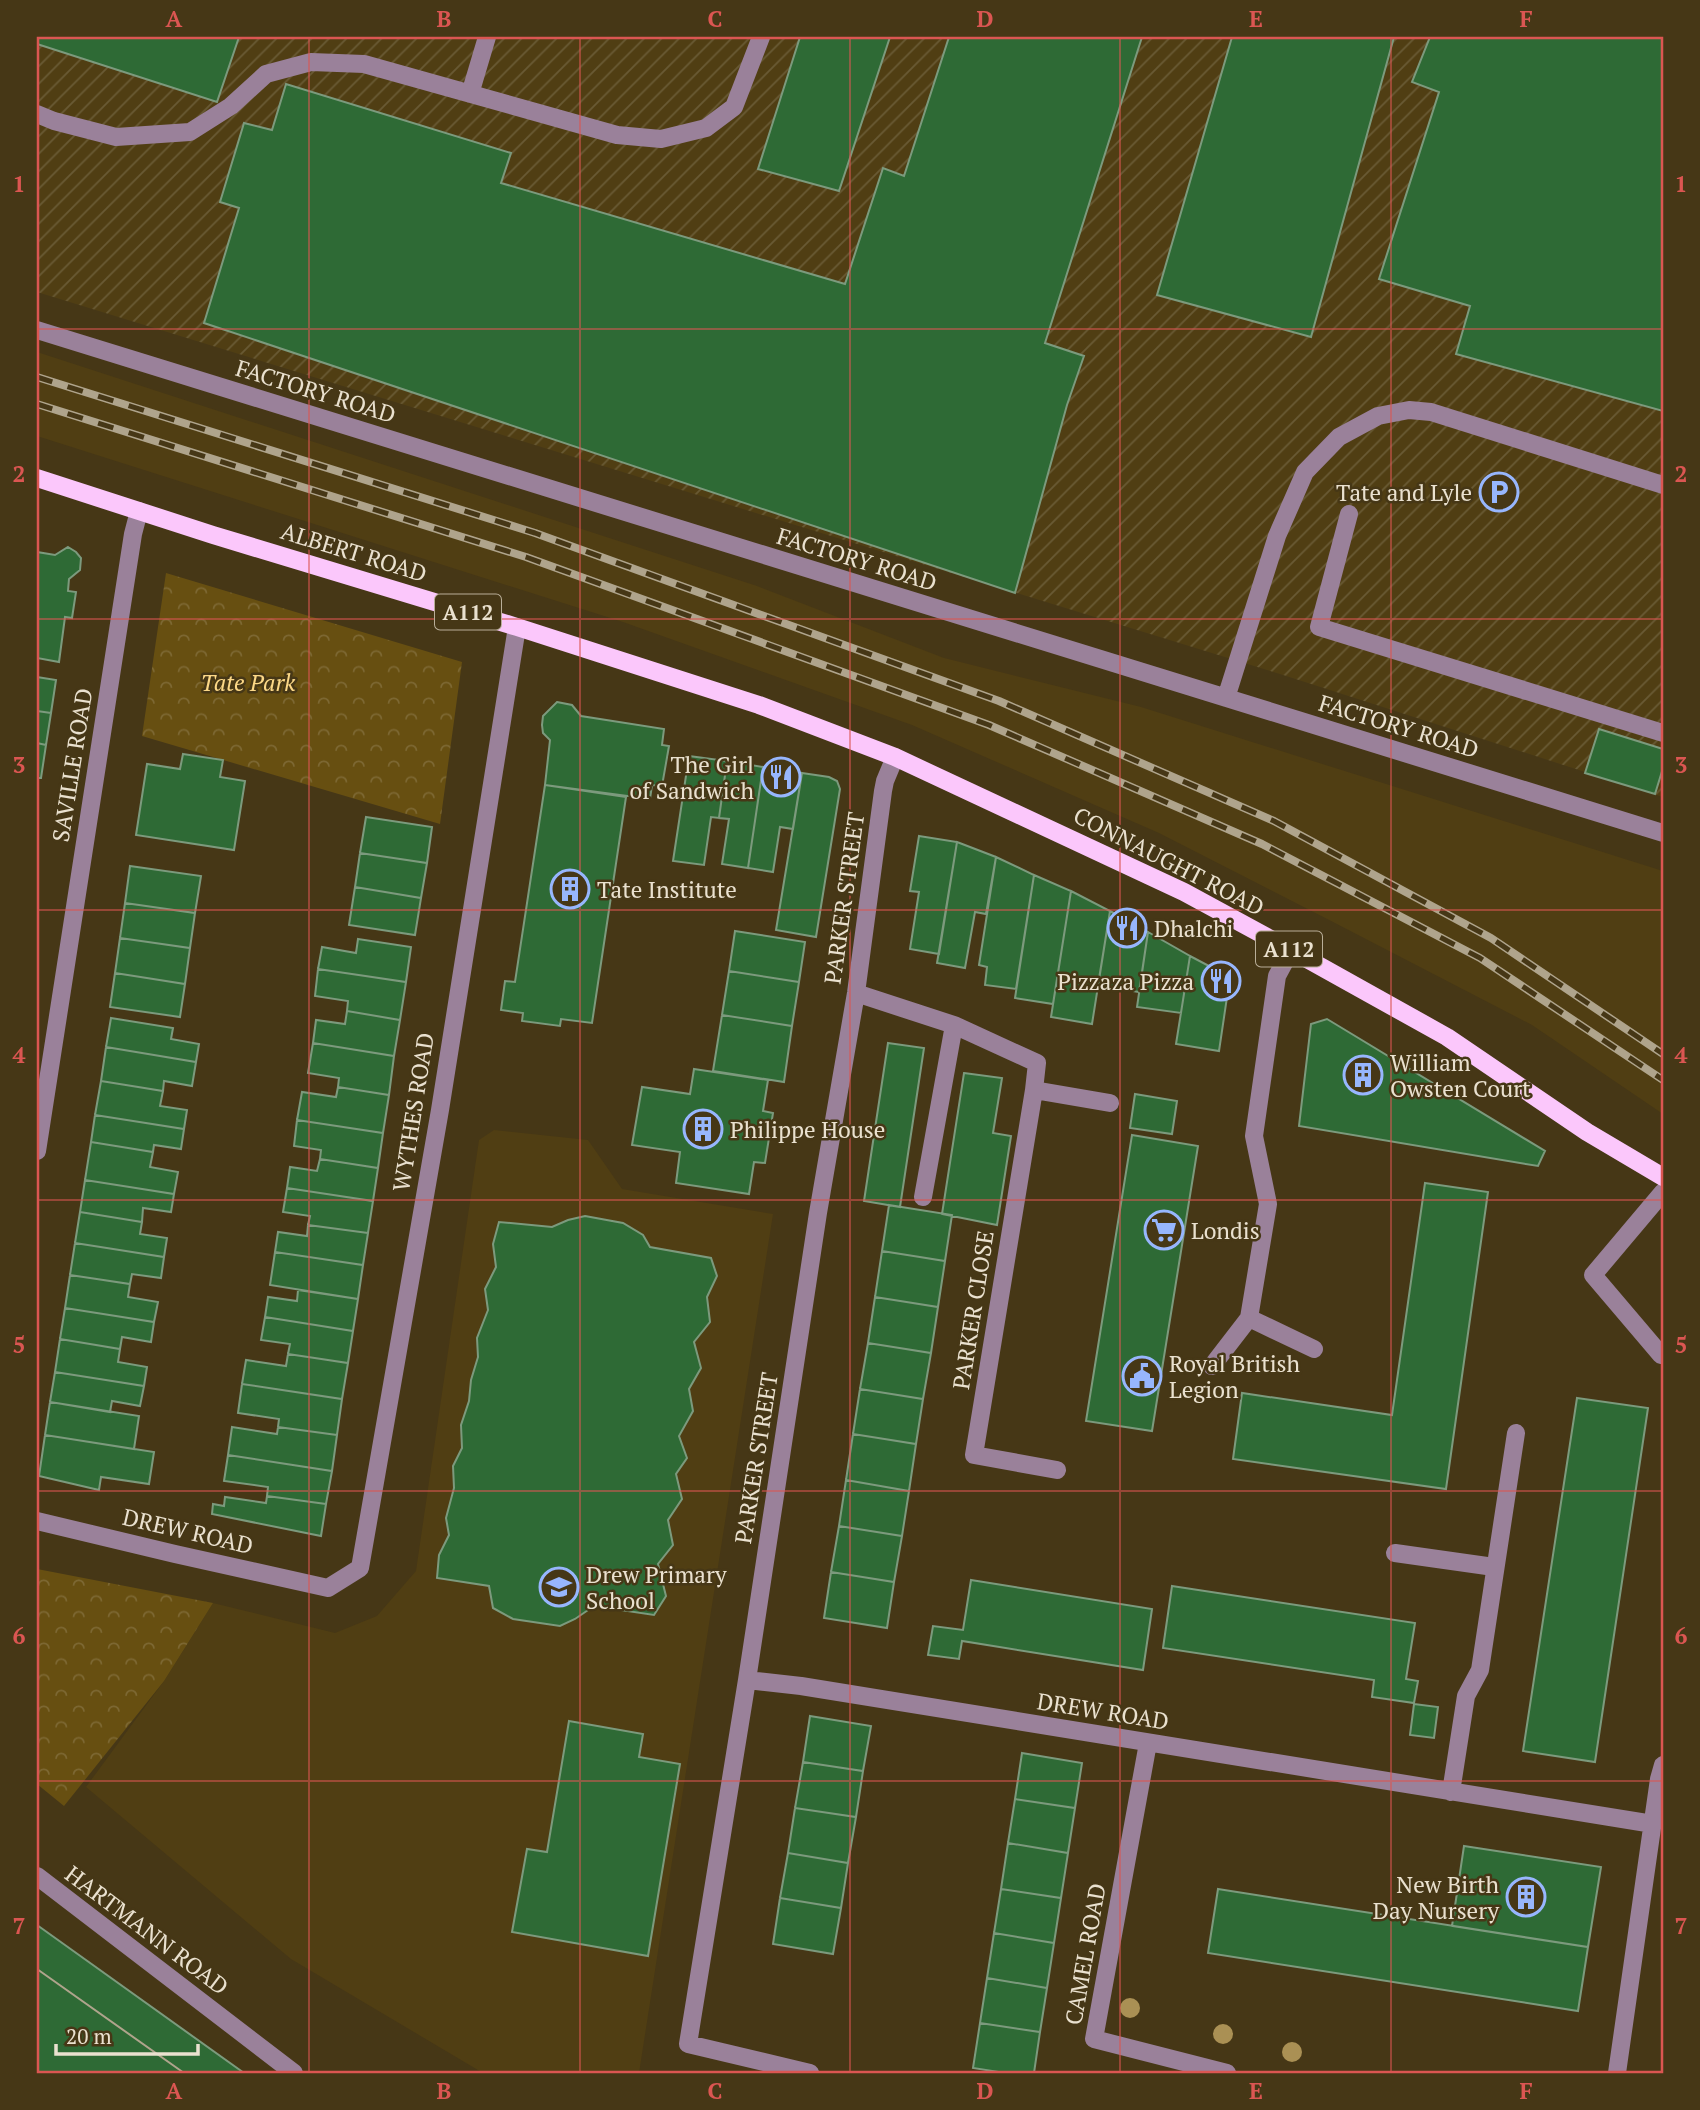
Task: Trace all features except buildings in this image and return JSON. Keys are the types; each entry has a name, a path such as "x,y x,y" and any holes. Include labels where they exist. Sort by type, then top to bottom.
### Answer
{"main road":[{"name":"ALBERT ROAD","path":"37,478 759,705 895,757"},
{"name":"CONNAUGHT ROAD","path":"895,757 1184,892 1291,950 1447,1037 1587,1132 1663,1177"}],"street":[{"path":"470,94 487,37"},
{"path":"37,114 116,137 190,132 231,106 266,74 311,62 364,64 617,135 661,139 706,128 734,107 761,37"},
{"name":"FACTORY ROAD","path":"37,330 1663,833"},
{"path":"1226,698 1277,536 1305,472 1339,437 1378,416 1409,410 1431,412 1663,485"},
{"name":"SAVILLE ROAD","path":"37,1151 139,511"},
{"path":"1349,514 1319,627 1663,733"},
{"name":"WYTHES ROAD","path":"328,1588 360,1567 440,1110 517,627"},
{"name":"PARKER STREET","path":"810,2073 688,2044 818,1213 856,993 883,791 895,757"},
{"path":"1212,1366 1249,1318 1268,1204 1254,1136 1277,976 1291,950"},
{"name":"PARKER CLOSE","path":"856,993 954,1025 1037,1063 974,1455 1057,1470"},
{"path":"923,1197 954,1025"},
{"path":"1034,1090 1110,1103"},
{"path":"1661,1356 1593,1275 1663,1192"},
{"path":"1249,1318 1314,1349"},
{"path":"1451,1792 1466,1696 1480,1670 1516,1433"},
{"name":"DREW ROAD","path":"37,1521 328,1588"},
{"path":"1395,1553 1494,1567"},
{"name":"DREW ROAD","path":"747,1680 802,1686 1653,1824"},
{"name":"CAMEL ROAD","path":"1148,1743 1094,2039 1227,2073"},
{"path":"1617,2073 1663,1765"},
{"name":"HARTMANN ROAD","path":"38,1880 294,2073"}],"shaded area":[{"path":"37,37 1663,37 1663,797 1280,674 37,292"},
{"path":"37,352 757,586 944,658 1141,707 1663,871 1663,1114 1532,1025 1159,833 912,725 623,622 37,436"},
{"name":"Drew Primary School","path":"494,1130 588,1140 622,1189 773,1214 639,2073 483,2073 291,1959 86,1787 164,1681 213,1603 335,1633 377,1616 416,1571 479,1140"}],"green space":[{"name":"Tate Park","path":"166,573 462,662 440,824 142,736"},
{"path":"37,1569 213,1603 164,1681 64,1806 37,1784"}],"tram line":[{"path":"37,1969 184,2073"}],"railway":[{"path":"37,377 535,533 999,701 1274,821 1491,938 1663,1054"},
{"path":"37,404 526,557 989,725 1262,844 1480,958 1663,1080"}],"place":[{"name":"Tate and Lyle","path":"1499,492"},
{"name":"The Girl of Sandwich","path":"781,777"},
{"name":"Tate Institute","path":"570,889"},
{"name":"Dhalchi","path":"1127,928"},
{"name":"Pizzaza Pizza","path":"1221,981"},
{"name":"William Owsten Court","path":"1363,1075"},
{"name":"Philippe House","path":"703,1129"},
{"name":"Londis","path":"1164,1230"},
{"name":"Royal British Legion","path":"1142,1376"},
{"name":"Drew Primary School","path":"559,1587"},
{"name":"New Birth Day Nursery","path":"1526,1897"}]}
